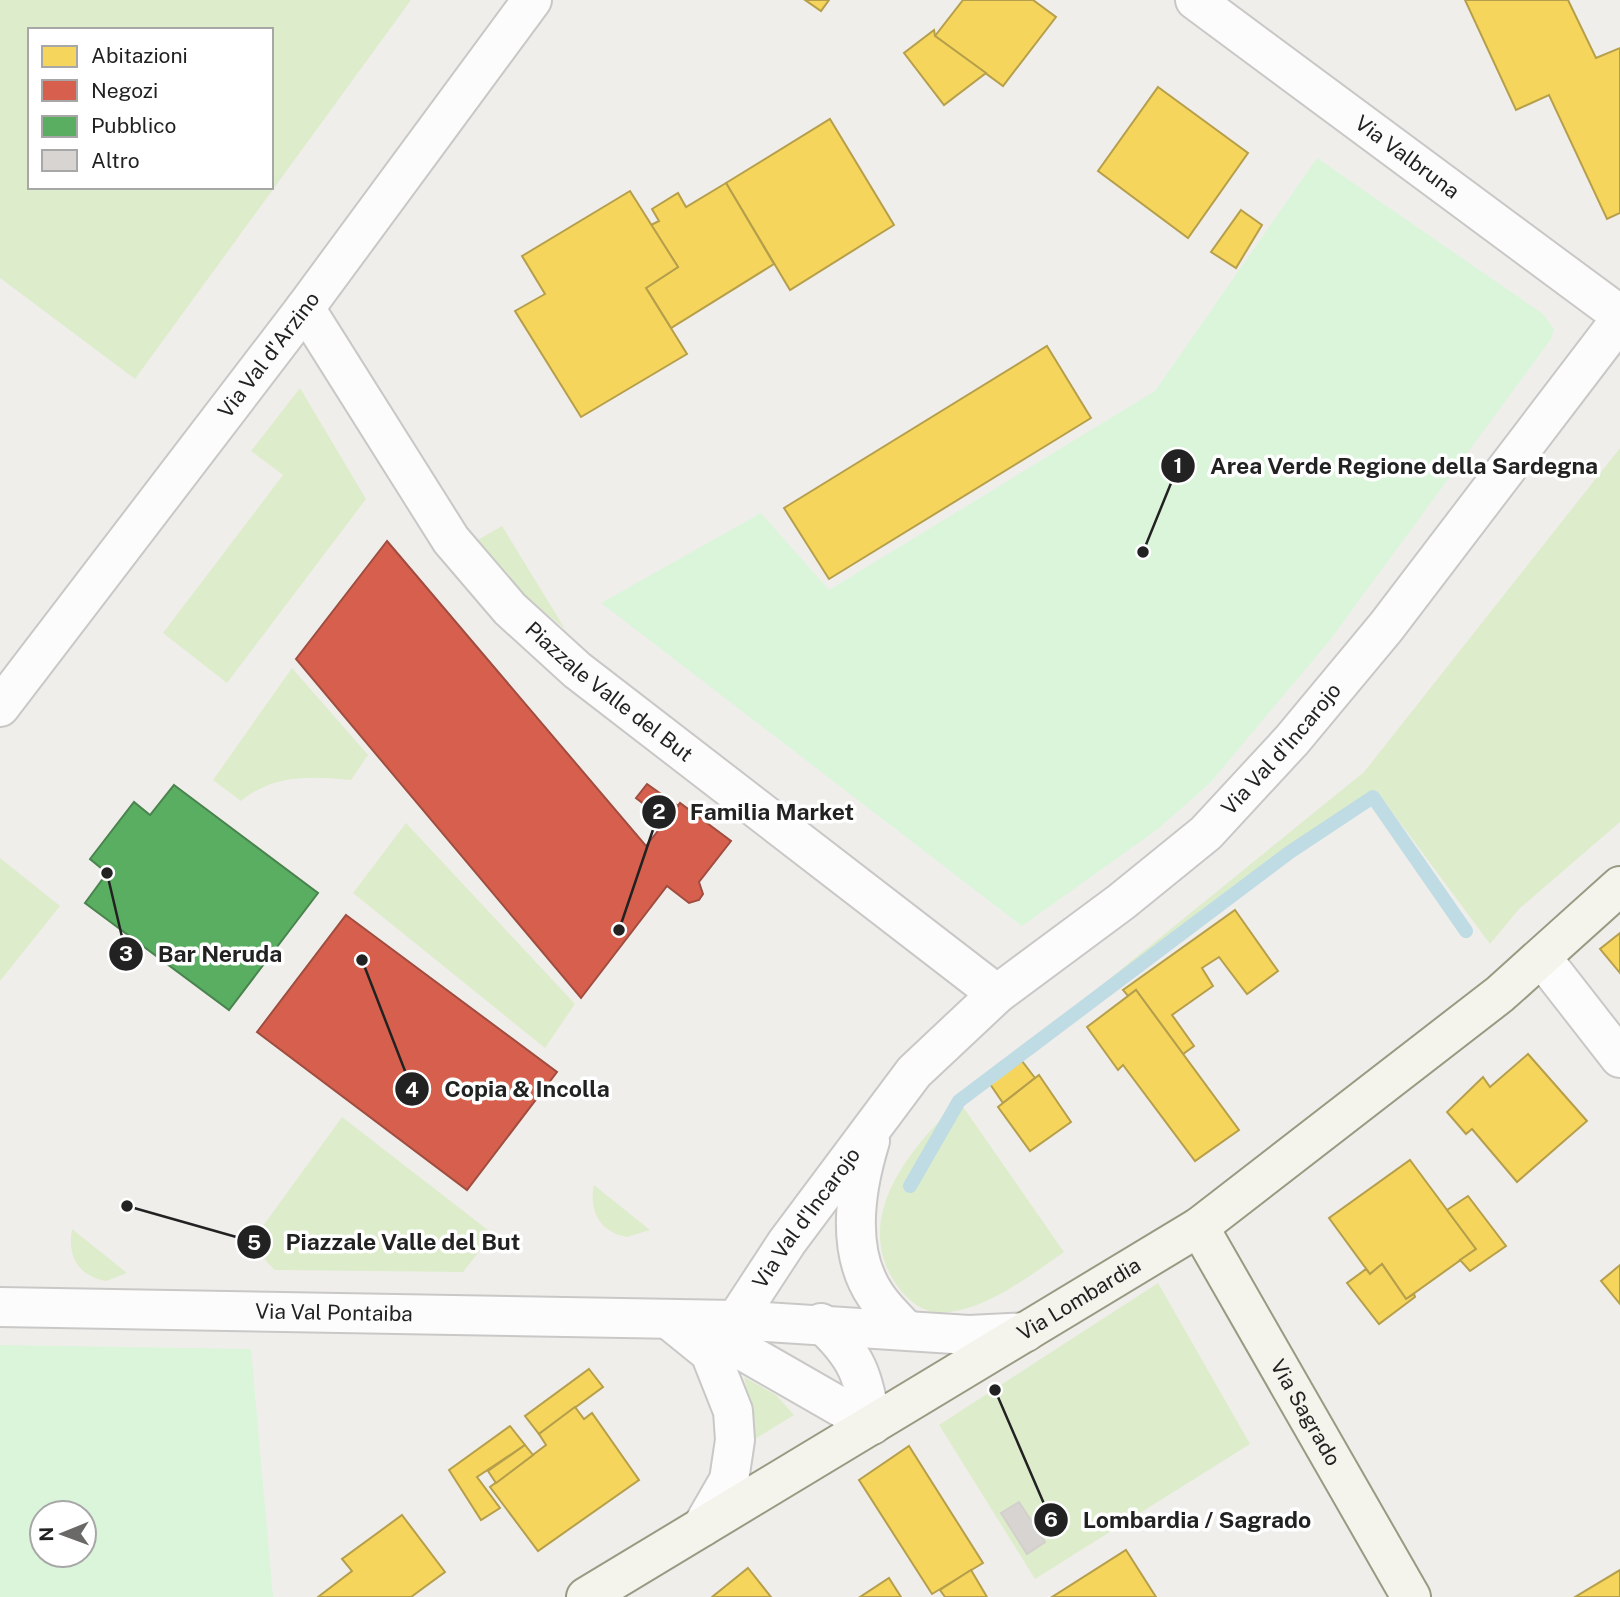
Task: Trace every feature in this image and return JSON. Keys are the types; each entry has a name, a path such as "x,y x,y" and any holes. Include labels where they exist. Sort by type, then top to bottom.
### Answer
{"street":[{"name":"Via Val d'Arzino","path":"0,706 305,308 532,0"},
{"name":"Via Valbruna","path":"1195,0 1620,315"},
{"name":"Piazzale Valle del But","path":"305,308 451,540 510,610 577,670 997,993"},
{"name":"Via Val d'Incarojo","path":"730,1330 787,1242 878,1116 914,1072 997,993 1121,902 1206,833 1266,768 1386,627 1620,320"},
{"name":"Via Lombardia","path":"586,1597 1199,1227 1542,958 1620,886"},
{"path":"1542,958 1620,1058"},
{"name":"Via Val d'Incarojo","path":"821,1323 838,1304 852,1277 856,1201 861,1170 878,1116"},
{"name":"Via Sagrado","path":"1199,1227 1411,1597"},
{"name":"Via Val d'Incarojo","path":"856,1234 863,1268 875,1296 905,1329"},
{"name":"Via Val Pontaiba","path":"0,1307 668,1319 730,1330 821,1323 969,1335 1026,1332"},
{"path":"668,1319 710,1353 733,1411 735,1440 729,1480 702,1527"},
{"path":"821,1323 847,1347 863,1382 872,1425"},
{"name":"Via Val Pontaiba","path":"730,1330 872,1425"}],"green space":[{"path":"0,0 411,0 135,379 0,278"},
{"path":"1317,158 1543,314 1554,329 1551,339 1330,640 1210,783 1158,829 1022,926 601,603 761,513 829,590 1155,391"},
{"path":"300,388 366,499 227,683 163,633 283,475 251,451"},
{"path":"1620,448 1620,822 1519,909 1490,944 1376,790 959,1101 1364,772"},
{"path":"502,526 565,629 514,587 476,541"},
{"path":"292,668 368,755 351,780 307,778 280,781 253,792 241,801 213,780"},
{"path":"406,823 575,1004 545,1048 353,893"},
{"path":"0,858 60,906 0,981"},
{"path":"959,1101 1064,1252 986,1301 951,1312 935,1312 911,1301 894,1281 883,1256 880,1231 884,1206 907,1160"},
{"path":"342,1117 493,1234 463,1272 275,1270 267,1261 261,1253 260,1230"},
{"path":"594,1185 650,1230 627,1237 610,1231 595,1212"},
{"path":"72,1229 127,1273 106,1281 88,1275 73,1256"},
{"path":"1158,1283 1250,1444 1035,1579 939,1425"},
{"path":"0,1345 251,1349 273,1597 0,1597"},
{"path":"744,1377 776,1395 794,1415 750,1442 751,1408"}],"building: Abitazioni":[{"path":"805,0 829,0 821,11"},
{"path":"963,0 1033,0 1056,17 1003,86 935,36"},
{"path":"1465,0 1568,0 1596,58 1620,48 1620,213 1607,219 1549,95 1516,110"},
{"path":"934,30 935,36 986,73 944,105 904,53"},
{"path":"1158,87 1248,153 1188,238 1098,171"},
{"path":"830,119 894,225 790,290 726,183"},
{"path":"726,183 774,264 671,328 646,288 678,267 651,225 659,221 652,209 678,193 686,207"},
{"path":"630,191 678,267 646,288 687,354 581,417 515,311 545,294 522,256"},
{"path":"1241,210 1262,225 1236,268 1211,252"},
{"path":"1047,346 1091,418 829,579 784,508"},
{"path":"1235,910 1278,971 1247,994 1219,957 1202,968 1213,986 1172,1015 1194,1046 1183,1054 1136,990 1128,996 1123,990"},
{"path":"1620,933 1620,973 1600,949"},
{"path":"1136,990 1239,1130 1195,1161 1123,1065 1118,1070 1087,1027"},
{"path":"1528,1054 1587,1121 1517,1182 1472,1129 1466,1134 1447,1112 1483,1077 1490,1087"},
{"path":"1022,1061 1035,1078 1003,1103 990,1084"},
{"path":"1039,1075 1071,1122 1030,1151 998,1107"},
{"path":"1410,1160 1476,1249 1406,1299 1382,1264 1370,1274 1329,1218"},
{"path":"1468,1196 1506,1246 1470,1271 1460,1260 1476,1249 1447,1210"},
{"path":"1382,1264 1406,1299 1414,1294 1415,1297 1379,1324 1347,1283 1366,1269 1370,1274"},
{"path":"1620,1265 1620,1304 1601,1281"},
{"path":"589,1369 603,1387 539,1434 525,1416"},
{"path":"575,1407 584,1419 592,1413 639,1480 538,1551 490,1487 546,1445 539,1434"},
{"path":"510,1426 525,1445 477,1477 500,1508 481,1520 449,1470"},
{"path":"525,1445 533,1455 496,1483 488,1471"},
{"path":"909,1446 983,1563 932,1594 859,1480"},
{"path":"402,1515 445,1572 411,1597 318,1597 352,1571 342,1559"},
{"path":"1126,1550 1156,1597 1052,1597"},
{"path":"748,1568 771,1597 712,1597"},
{"path":"971,1570 987,1597 945,1597 940,1590"},
{"path":"1620,1570 1620,1597 1575,1597"},
{"path":"889,1578 901,1597 860,1597"}],"building: Negozi":[{"path":"387,541 646,846 680,803 731,841 699,882 703,894 699,900 689,903 667,886 581,998 296,659"},
{"path":"647,784 678,806 666,821 636,798"},
{"path":"346,915 557,1072 467,1190 257,1032"}],"building: Pubblico":[{"path":"174,785 318,893 229,1010 85,903 107,873 90,859 134,802 150,815"}],"building: Altro":[{"path":"1019,1502 1045,1542 1027,1554 1001,1513"}],"waterway":[{"path":"910,1186 959,1101 1290,852 1373,797 1466,931"}],"place":[{"name":"Area Verde Regione della Sardegna","path":"1143,552"},
{"name":"Bar Neruda","path":"107,873"},
{"name":"Familia Market","path":"619,930"},
{"name":"Copia & Incolla","path":"362,960"},
{"name":"Piazzale Valle del But","path":"127,1206"},
{"name":"Lombardia / Sagrado","path":"995,1390"}]}
